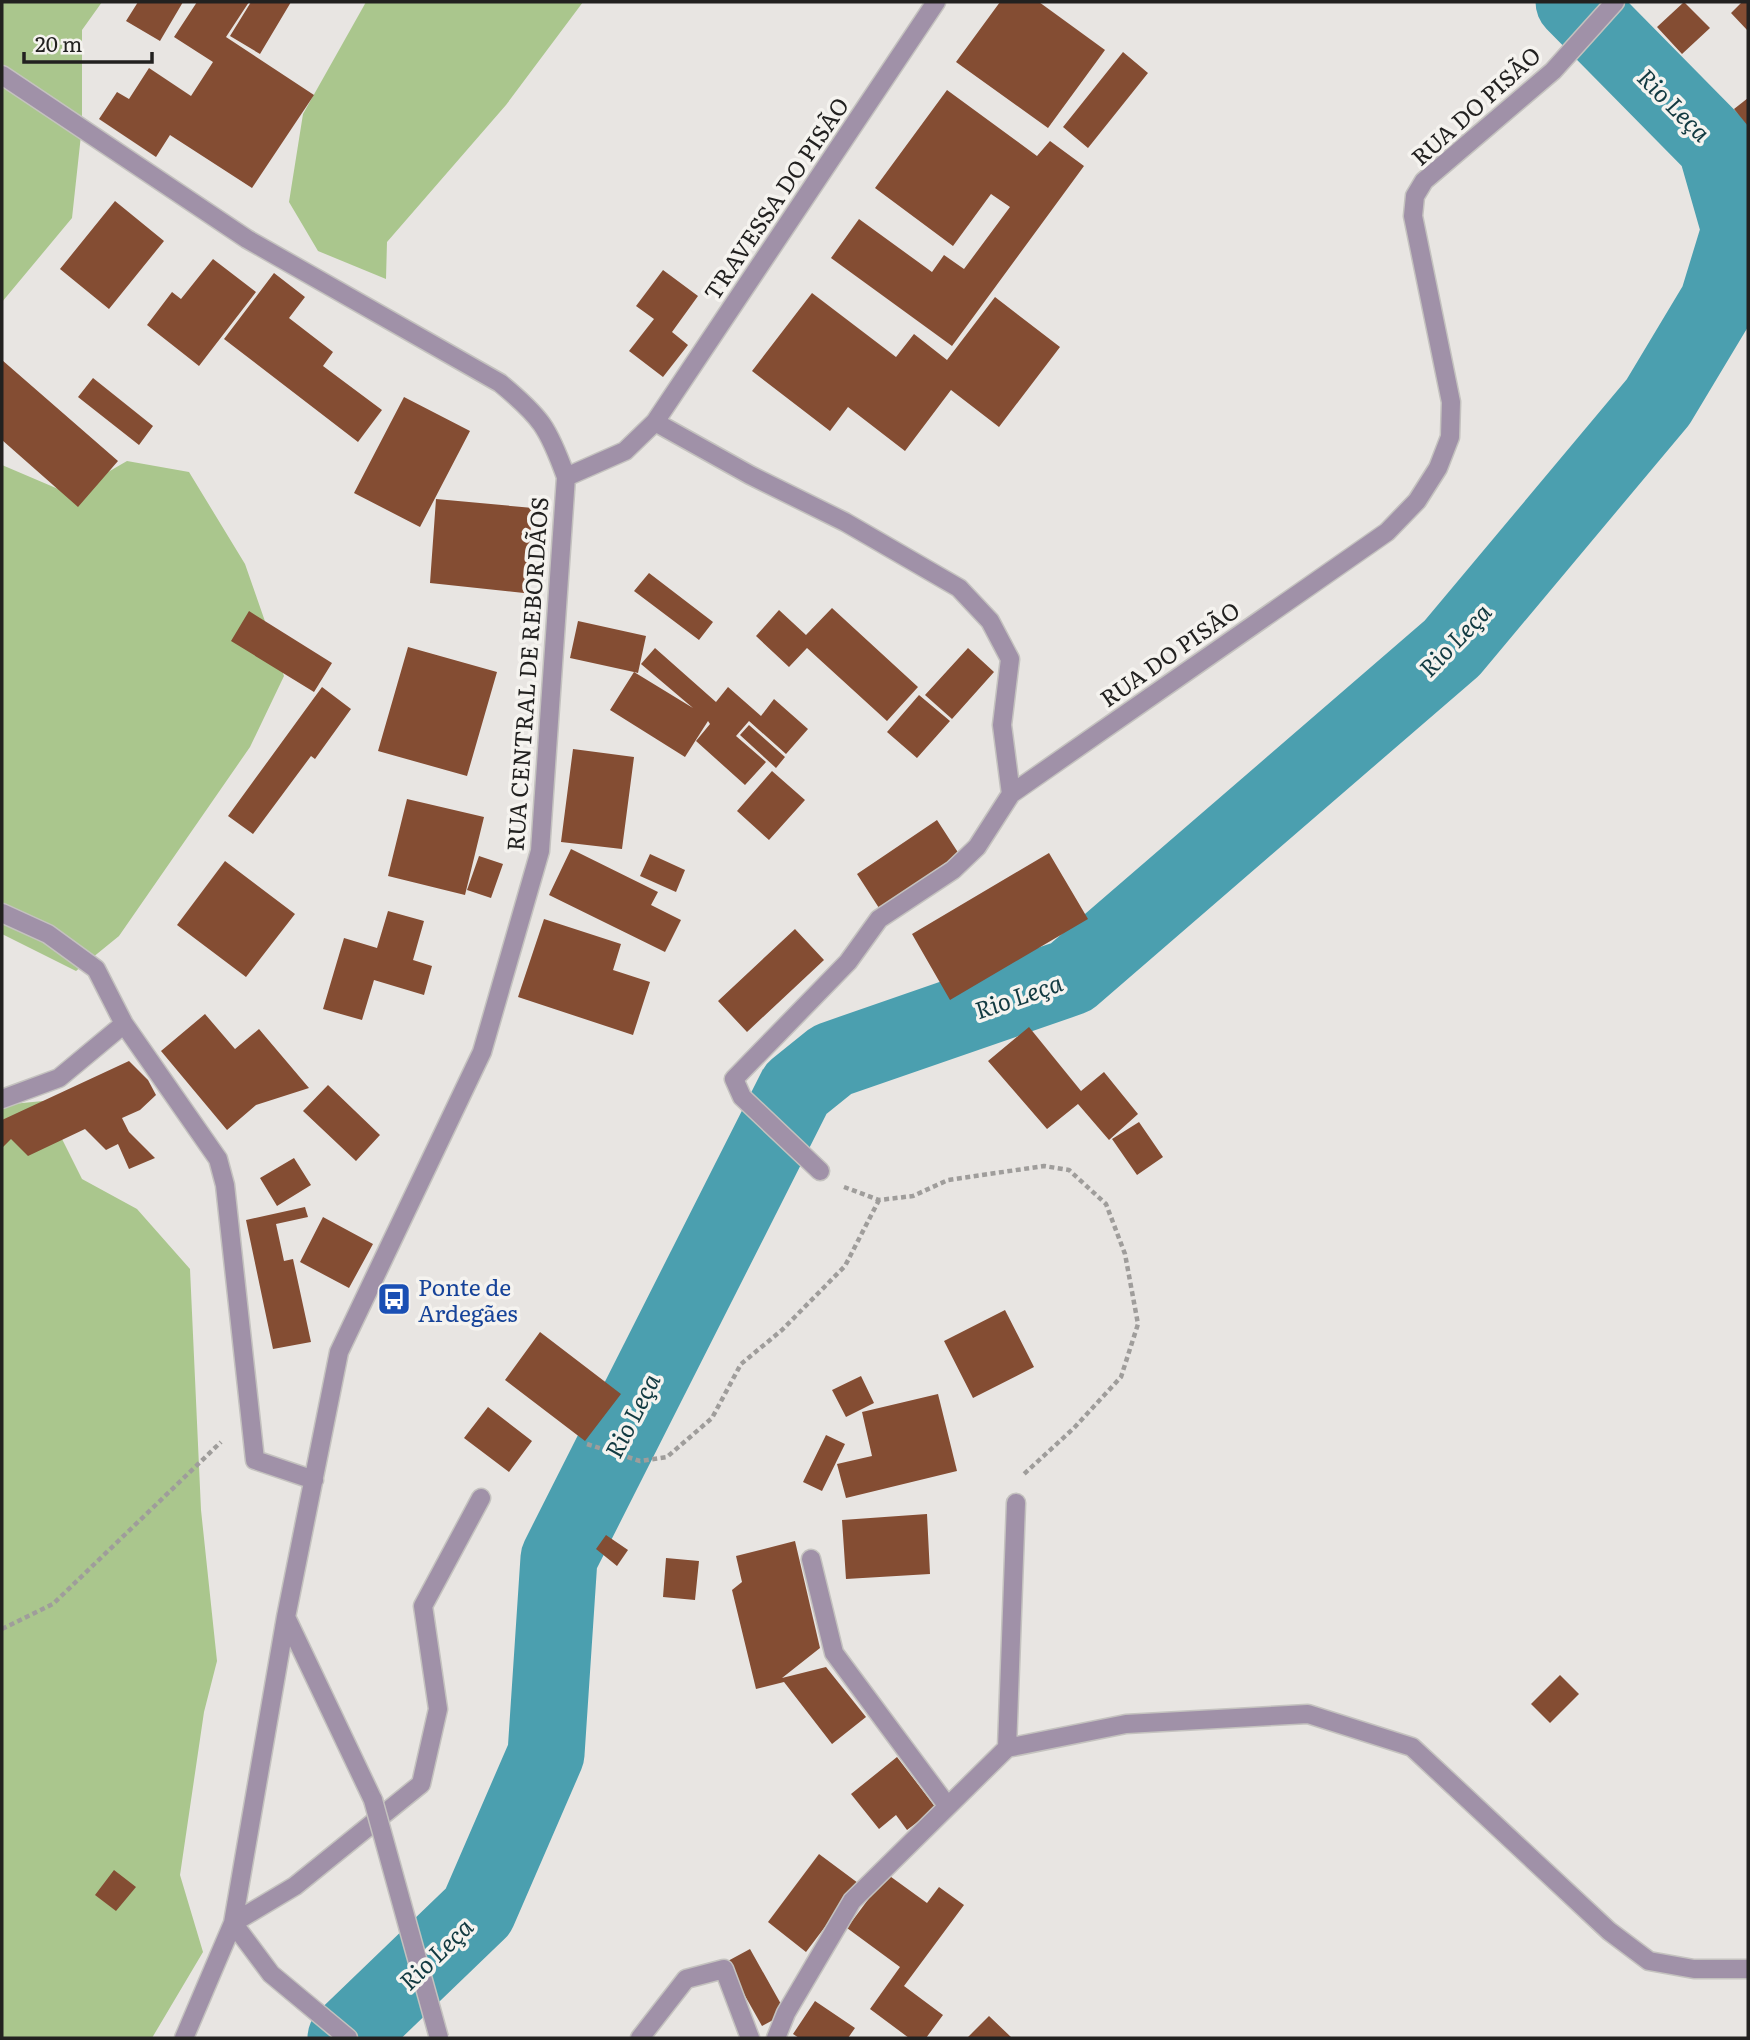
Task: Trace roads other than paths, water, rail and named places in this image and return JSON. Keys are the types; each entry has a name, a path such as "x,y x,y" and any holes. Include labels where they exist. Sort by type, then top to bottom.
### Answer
{"street":[{"name":"TRAVESSA DO PISÃO","path":"655,422 936,2"},
{"name":"RUA DO PISÃO","path":"1011,794 1387,532 1417,501 1438,468 1450,437 1451,402 1413,216 1415,196 1424,181 1553,71 1615,2"},
{"name":"RUA CENTRAL DE REBORDÃOS","path":"2,75 247,239 500,383 530,407 551,434 566,477 540,851 482,1052 339,1352 286,1617 233,1923 184,2038"},
{"path":"566,477 625,451 655,422 750,475 857,528 959,588 990,621 1010,659 1002,726 1011,794 977,847 953,870 879,919 848,962 734,1079 742,1097 820,1171"},
{"path":"2,913 48,934 96,969 124,1024 218,1159 225,1185 255,1460 314,1480"},
{"path":"2,1099 59,1079 124,1024"},
{"path":"348,2038 271,1974 233,1923 295,1886 421,1784 438,1709 423,1606 481,1498"},
{"path":"1007,1748 1016,1503"},
{"path":"811,1559 834,1653 947,1804"},
{"path":"286,1617 373,1800 439,2038"},
{"path":"776,2038 786,2013 852,1901 947,1804 1007,1748 1126,1724 1308,1714 1412,1747 1609,1931 1649,1961 1694,1969 1748,1969"},
{"path":"640,2038 686,1979 724,1969 750,2038"}],"waterway":[{"name":"Rio Leça","path":"346,2038 478,1911 546,1754 559,1558 796,1089 832,1060 1071,977 1452,648 1658,402 1718,302 1740,230 1716,146 1574,2"}],"place":[{"name":"Ponte de Ardegães","path":"394,1299"}]}
